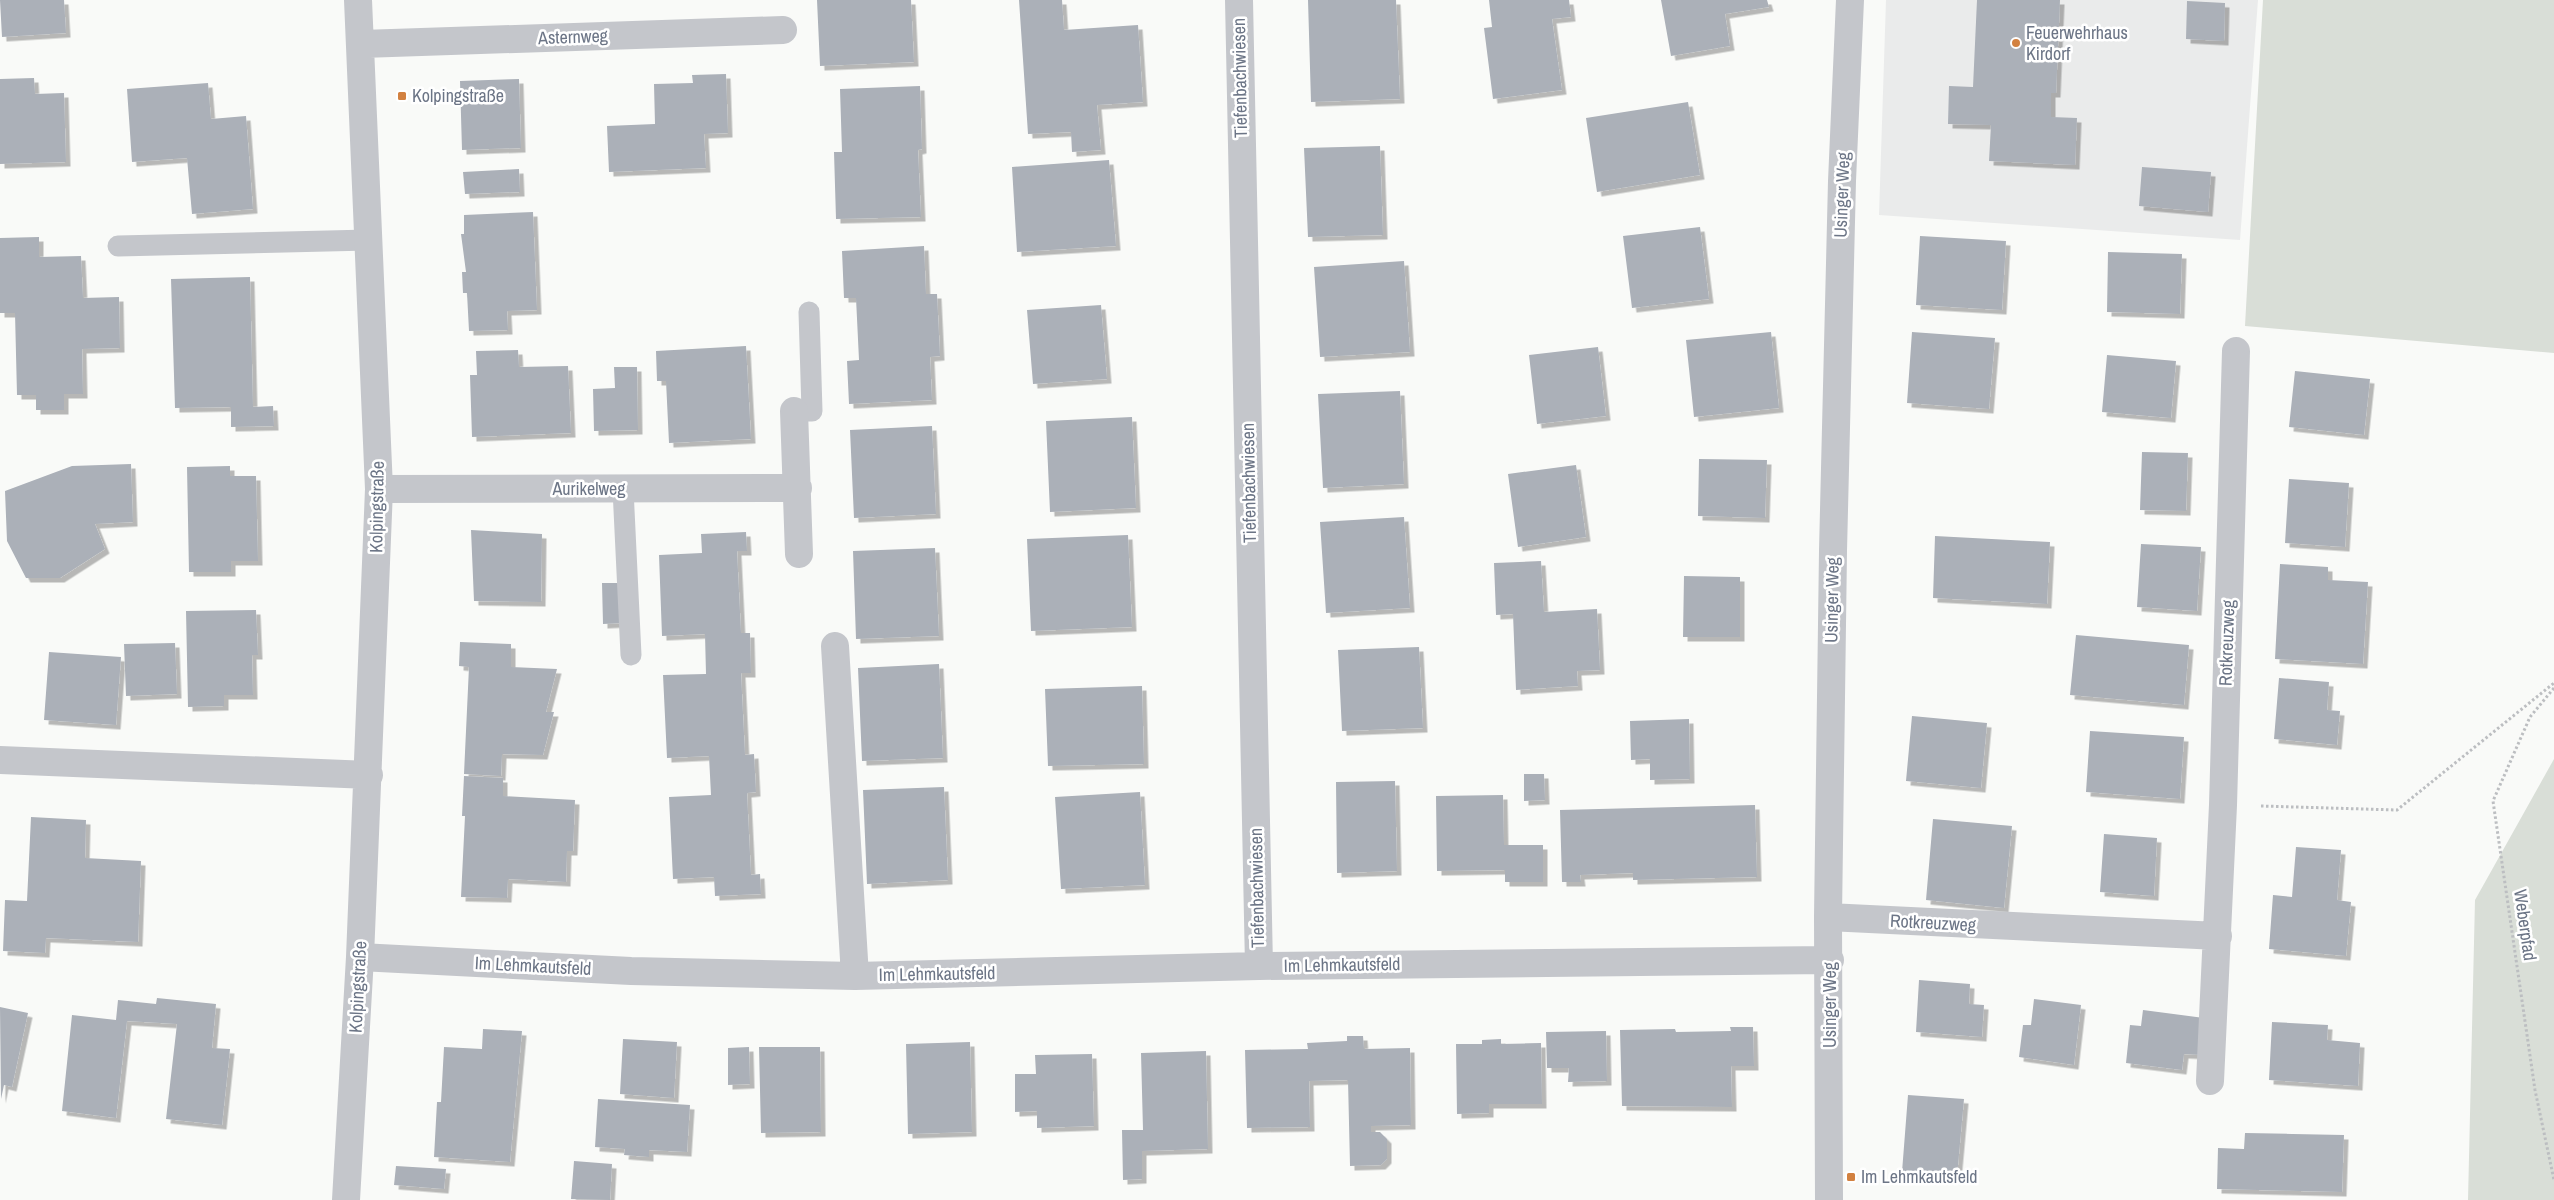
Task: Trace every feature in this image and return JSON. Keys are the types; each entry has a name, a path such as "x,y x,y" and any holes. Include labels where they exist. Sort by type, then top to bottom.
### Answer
{"street":[{"name":"Kolpingstraße","path":"346,1200 369,775 379,489 362,44 358,0"},
{"name":"Tiefenbachwiesen","path":"1238,0 1259,966"},
{"name":"Usinger Weg","path":"1830,1200 1830,960 1828,918 1833,551 1842,181 1850,0"},
{"name":"Asternweg","path":"362,44 784,30"},
{"name":"Rotkreuzweg","path":"2210,1081 2218,936 2236,351"},
{"path":"794,411 799,554"},
{"name":"Aurikelweg","path":"379,489 798,488"},
{"name":"Im Lehmkautsfeld","path":"835,646 855,976"},
{"path":"0,760 369,775"},
{"name":"Rotkreuzweg","path":"1828,918 2218,936"},
{"name":"Im Lehmkautsfeld","path":"360,957 631,971 855,976 1259,966 1830,960"}],"lane":[{"path":"118,246 369,240"},
{"path":"794,411 812,411 809,312"},
{"path":"623,489 631,656"}],"path":[{"path":"2222,804 2397,810 2554,682"},
{"name":"Weberpfad","path":"2554,688 2530,716 2493,801 2535,1090 2554,1180"}],"shaded area":[{"path":"1886,0 2258,0 2240,240 1879,215"},
{"path":"2263,0 2554,0 2554,353 2245,326"},
{"path":"2554,759 2554,1200 2468,1200 2475,900"}],"building":[{"path":"0,0 64,0 66,33 2,37"},
{"path":"817,0 911,0 914,62 820,66"},
{"path":"1019,0 1062,0 1064,30 1138,25 1143,102 1097,105 1101,150 1072,152 1071,132 1028,134"},
{"path":"1308,0 1396,0 1400,99 1311,102"},
{"path":"1489,0 1569,0 1571,17 1552,19 1562,90 1493,99 1484,28 1492,27"},
{"path":"1661,0 1767,0 1769,7 1725,14 1730,46 1671,56"},
{"name":"Feuerwehrhaus Kirdorf","path":"1977,0 2060,0 2056,93 2051,93 2051,117 2077,118 2075,165 1989,161 1991,125 1948,124 1949,86 1973,87"},
{"path":"2187,1 2225,3 2224,41 2186,39"},
{"path":"726,74 728,133 704,134 706,168 609,172 607,126 655,124 654,84 693,83 692,75"},
{"path":"34,78 35,94 64,93 66,162 0,164 0,79"},
{"path":"519,79 521,148 462,150 460,81"},
{"path":"208,83 211,119 246,116 253,209 192,214 187,158 132,162 127,89"},
{"path":"920,86 922,149 918,150 921,217 836,219 834,152 842,152 840,89"},
{"path":"1688,102 1700,175 1597,192 1586,118"},
{"path":"1380,146 1383,235 1308,237 1304,148"},
{"path":"1109,160 1116,246 1017,252 1012,167"},
{"path":"2142,167 2211,172 2208,212 2139,206"},
{"path":"519,169 520,192 465,194 463,172"},
{"path":"533,212 537,310 507,311 508,330 469,331 467,293 463,293 462,272 466,272 461,234 464,234 464,215"},
{"path":"1700,227 1709,299 1632,308 1623,236"},
{"path":"1920,236 2006,241 2002,310 1916,305"},
{"path":"39,237 39,257 81,256 83,298 119,297 120,348 82,349 83,394 64,394 64,410 36,410 36,395 17,395 15,313 0,313 0,238"},
{"path":"924,246 926,294 937,294 940,356 930,357 932,400 849,404 847,361 859,360 856,298 844,298 842,251"},
{"path":"2108,252 2182,254 2180,314 2107,312"},
{"path":"1404,261 1410,352 1320,357 1314,267"},
{"path":"250,277 253,407 273,406 274,426 231,427 231,407 175,408 171,279"},
{"path":"1101,305 1107,379 1033,384 1027,310"},
{"path":"1771,332 1779,408 1694,417 1686,340"},
{"path":"1912,332 1995,338 1989,409 1907,403"},
{"path":"746,346 751,439 669,443 666,381 657,381 656,351"},
{"path":"1598,347 1606,416 1537,424 1529,355"},
{"path":"518,350 519,367 568,366 571,433 472,437 470,375 477,375 476,351"},
{"path":"2107,355 2176,361 2171,418 2102,412"},
{"path":"614,367 637,367 638,430 594,431 593,389 615,388"},
{"path":"2295,371 2370,379 2364,435 2289,427"},
{"path":"1400,391 1404,484 1323,488 1318,394"},
{"path":"1132,417 1136,508 1050,512 1046,421"},
{"path":"932,426 936,514 854,518 850,430"},
{"path":"2142,452 2188,453 2186,511 2140,510"},
{"path":"1699,459 1767,460 1765,518 1698,516"},
{"path":"131,464 133,522 95,524 105,549 60,578 26,578 7,541 5,491 72,466"},
{"path":"1576,465 1586,537 1518,547 1508,474"},
{"path":"230,466 230,476 256,476 258,561 231,561 231,572 189,572 187,467"},
{"path":"2289,479 2349,483 2345,547 2285,543"},
{"path":"1404,517 1410,608 1326,613 1320,522"},
{"path":"471,530 542,534 541,602 474,601"},
{"path":"746,532 747,551 737,551 741,633 750,633 751,673 741,673 745,755 754,754 756,792 747,793 751,875 760,874 761,894 715,896 714,877 673,879 669,797 711,795 709,756 667,758 663,675 706,674 705,634 662,636 659,555 702,553 701,534"},
{"path":"1128,535 1132,627 1031,631 1027,539"},
{"path":"1935,536 2050,542 2047,604 1933,598"},
{"path":"2141,544 2201,547 2197,611 2137,607"},
{"path":"935,548 939,636 856,639 853,551"},
{"path":"1541,561 1544,612 1597,609 1600,670 1577,671 1578,686 1516,690 1513,614 1496,615 1494,563"},
{"path":"2280,564 2328,567 2328,580 2368,582 2363,664 2275,659"},
{"path":"1684,576 1740,577 1740,637 1683,637"},
{"path":"602,583 622,583 622,623 603,624"},
{"path":"256,610 258,655 252,655 253,695 224,695 224,706 188,707 186,611"},
{"path":"2076,635 2189,645 2184,705 2070,695"},
{"path":"460,642 511,644 511,667 557,669 546,712 554,712 543,755 502,754 501,776 464,774 469,667 459,666"},
{"path":"175,643 177,694 126,696 124,644"},
{"path":"1419,647 1423,728 1342,731 1338,650"},
{"path":"49,652 121,657 116,725 44,720"},
{"path":"939,664 943,758 862,761 858,668"},
{"path":"2279,678 2329,682 2327,710 2340,711 2337,745 2274,739"},
{"path":"1142,686 1144,764 1048,766 1045,689"},
{"path":"1912,716 1987,723 1981,788 1906,781"},
{"path":"1689,719 1690,779 1650,780 1650,759 1631,760 1630,721"},
{"path":"2090,731 2184,737 2180,799 2086,792"},
{"path":"1524,774 1544,774 1545,800 1524,801"},
{"path":"464,776 503,778 503,796 575,800 573,851 567,851 566,882 508,879 507,898 461,897 465,816 462,816"},
{"path":"1395,781 1397,871 1337,873 1336,782"},
{"path":"944,787 948,880 867,884 863,790"},
{"path":"1140,792 1145,885 1061,889 1055,797"},
{"path":"1503,795 1504,845 1543,845 1543,882 1505,882 1505,870 1437,871 1436,796"},
{"path":"1755,805 1757,877 1633,880 1633,873 1580,875 1581,882 1562,882 1560,810"},
{"path":"31,817 86,820 85,858 141,861 138,942 46,938 45,953 3,951 5,900 27,901"},
{"path":"1933,819 2012,826 2004,908 1926,900"},
{"path":"2104,834 2157,838 2154,896 2100,892"},
{"path":"2296,847 2341,850 2337,900 2351,902 2346,956 2269,949 2273,895 2292,897"},
{"path":"1919,980 1970,984 1969,1004 1984,1005 1982,1037 1916,1032"},
{"path":"157,998 216,1004 212,1048 230,1049 222,1125 166,1119 177,1024 127,1021 116,1118 62,1111 72,1015 116,1020 118,1000 156,1004"},
{"path":"2034,999 2081,1005 2074,1065 2019,1057 2023,1025 2031,1025"},
{"path":"0,1007 28,1013 12,1087 4,1085 1,1099"},
{"path":"2143,1010 2204,1018 2202,1055 2184,1054 2182,1070 2126,1063 2130,1025 2141,1026"},
{"path":"2272,1022 2328,1025 2327,1040 2360,1043 2358,1086 2269,1080"},
{"path":"1730,1027 1753,1027 1754,1066 1731,1066 1732,1107 1622,1106 1620,1030 1731,1031"},
{"path":"483,1029 522,1031 510,1162 434,1157 437,1102 441,1102 444,1047 482,1049"},
{"path":"1606,1031 1607,1081 1568,1082 1569,1068 1547,1068 1546,1032"},
{"path":"1347,1036 1363,1036 1364,1049 1410,1048 1411,1125 1371,1126 1371,1132 1380,1132 1387,1139 1387,1159 1381,1165 1350,1166 1348,1080 1309,1081 1310,1127 1247,1128 1245,1050 1308,1049 1307,1043 1347,1041"},
{"path":"623,1039 677,1042 674,1098 620,1094"},
{"path":"1501,1039 1501,1044 1541,1043 1542,1104 1489,1104 1489,1113 1457,1114 1456,1044 1482,1044 1482,1040"},
{"path":"970,1042 972,1132 908,1134 906,1044"},
{"path":"749,1047 750,1084 728,1085 728,1048"},
{"path":"759,1047 820,1047 821,1132 761,1133"},
{"path":"1206,1051 1208,1149 1142,1151 1142,1179 1123,1180 1122,1130 1143,1130 1141,1053"},
{"path":"1092,1054 1094,1126 1037,1128 1037,1111 1015,1112 1015,1074 1036,1074 1035,1055"},
{"path":"1908,1095 1964,1099 1957,1176 1902,1172"},
{"path":"598,1099 690,1105 687,1152 649,1150 649,1157 624,1155 625,1149 595,1147"},
{"path":"2245,1133 2344,1135 2342,1192 2217,1189 2218,1148 2244,1149"},
{"path":"574,1161 612,1164 610,1200 571,1199"},
{"path":"396,1166 446,1169 444,1189 394,1185"}],"place":[{"name":"Feuerwehrhaus Kirdorf","path":"2016,43"},
{"name":"Kolpingstraße","path":"402,96"},
{"name":"Im Lehmkautsfeld","path":"1851,1177"}]}
